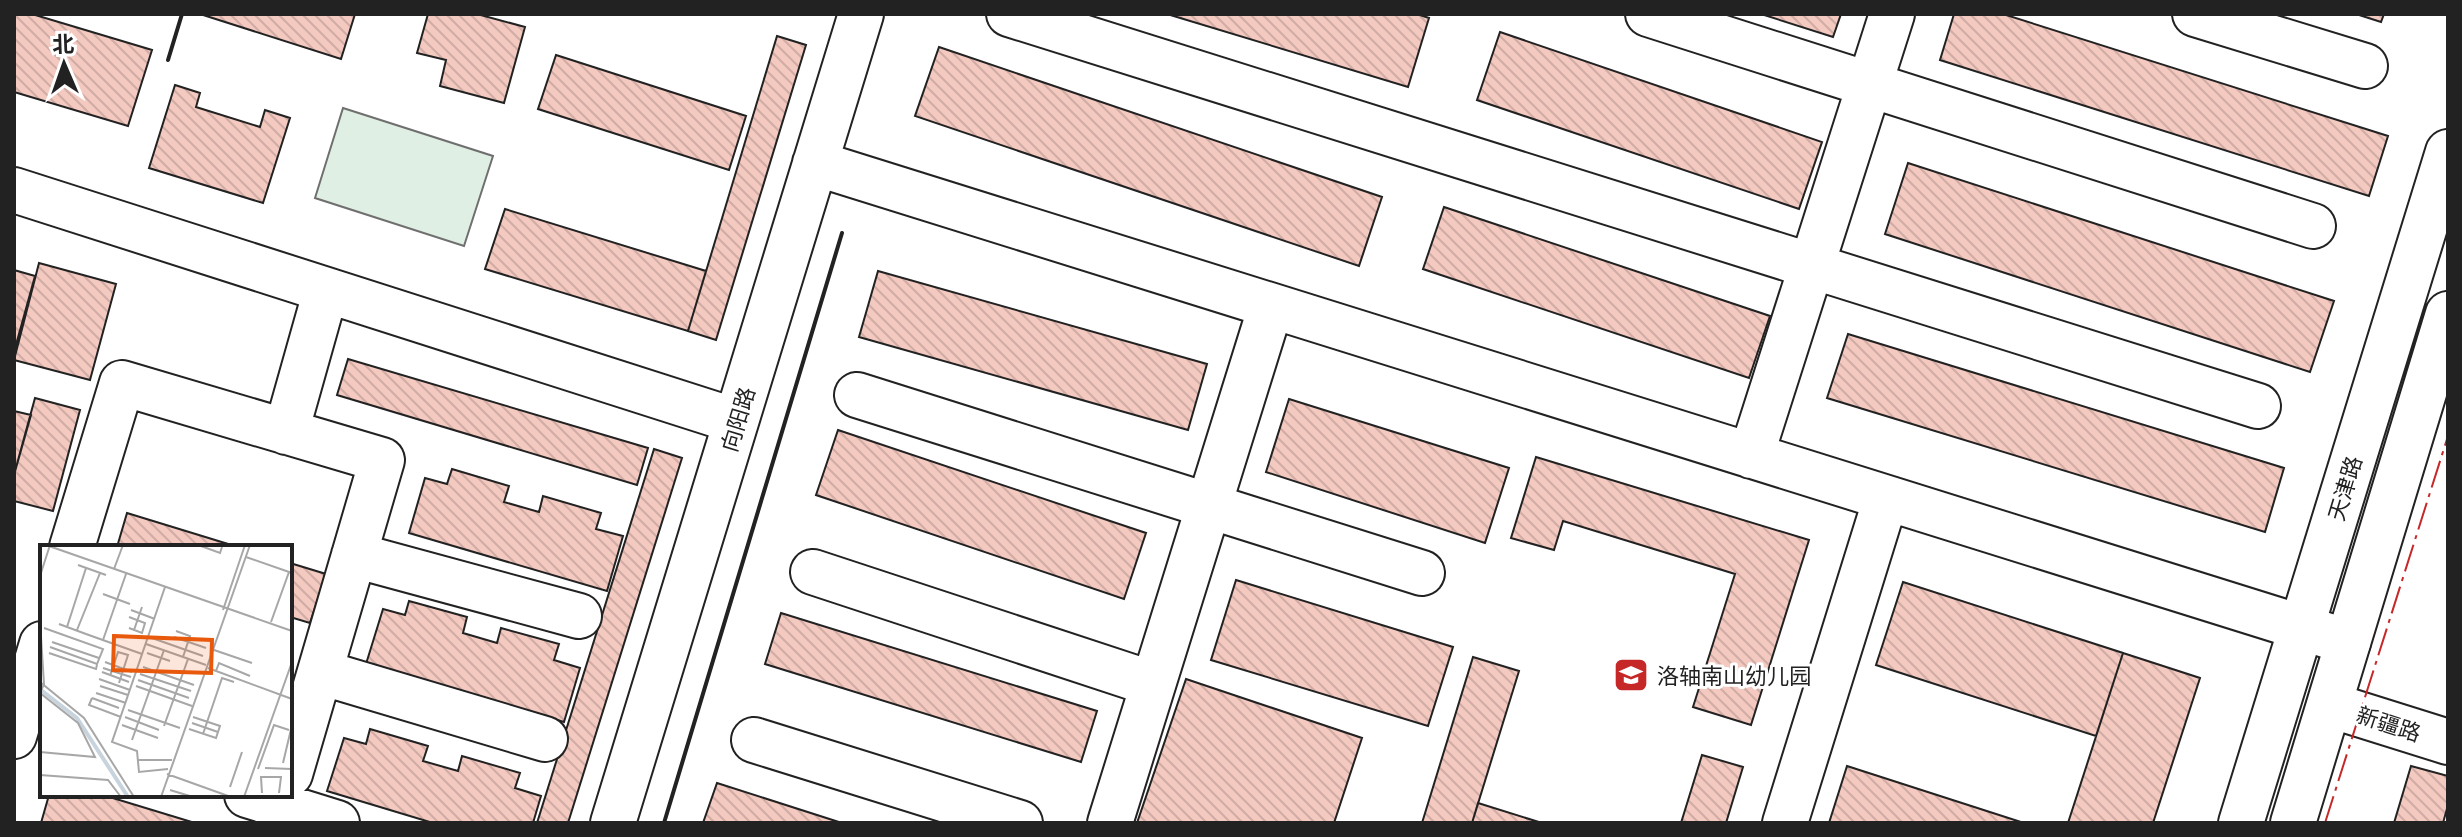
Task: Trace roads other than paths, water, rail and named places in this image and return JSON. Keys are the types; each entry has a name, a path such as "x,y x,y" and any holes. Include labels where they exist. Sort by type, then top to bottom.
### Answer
{"street":[{"name":"向阳路","path":"613,823 861,14"},
{"path":"1009,14 2258,406"},
{"path":"1648,14 2313,226"},
{"path":"1751,456 1892,14"},
{"path":"2195,14 2365,66"},
{"name":"天津路","path":"2241,823 2448,152"},
{"path":"815,163 2348,642"},
{"path":"14,190 736,421"},
{"path":"286,432 326,290"},
{"path":"1110,823 1271,306"},
{"path":"2293,823 2448,314"},
{"path":"73,545 122,383 382,460 320,672 292,751"},
{"path":"857,395 1422,573"},
{"path":"1785,823 1886,498"},
{"path":"354,555 579,616"},
{"path":"813,572 1153,684"},
{"path":"22,728 40,652"},
{"path":"320,672 545,739"},
{"name":"新疆路","path":"2330,705 2448,742"},
{"path":"754,740 1020,823"},
{"path":"275,799 337,823"}],"place":[{"name":"洛轴南山幼儿园","path":"1631,675"}]}
